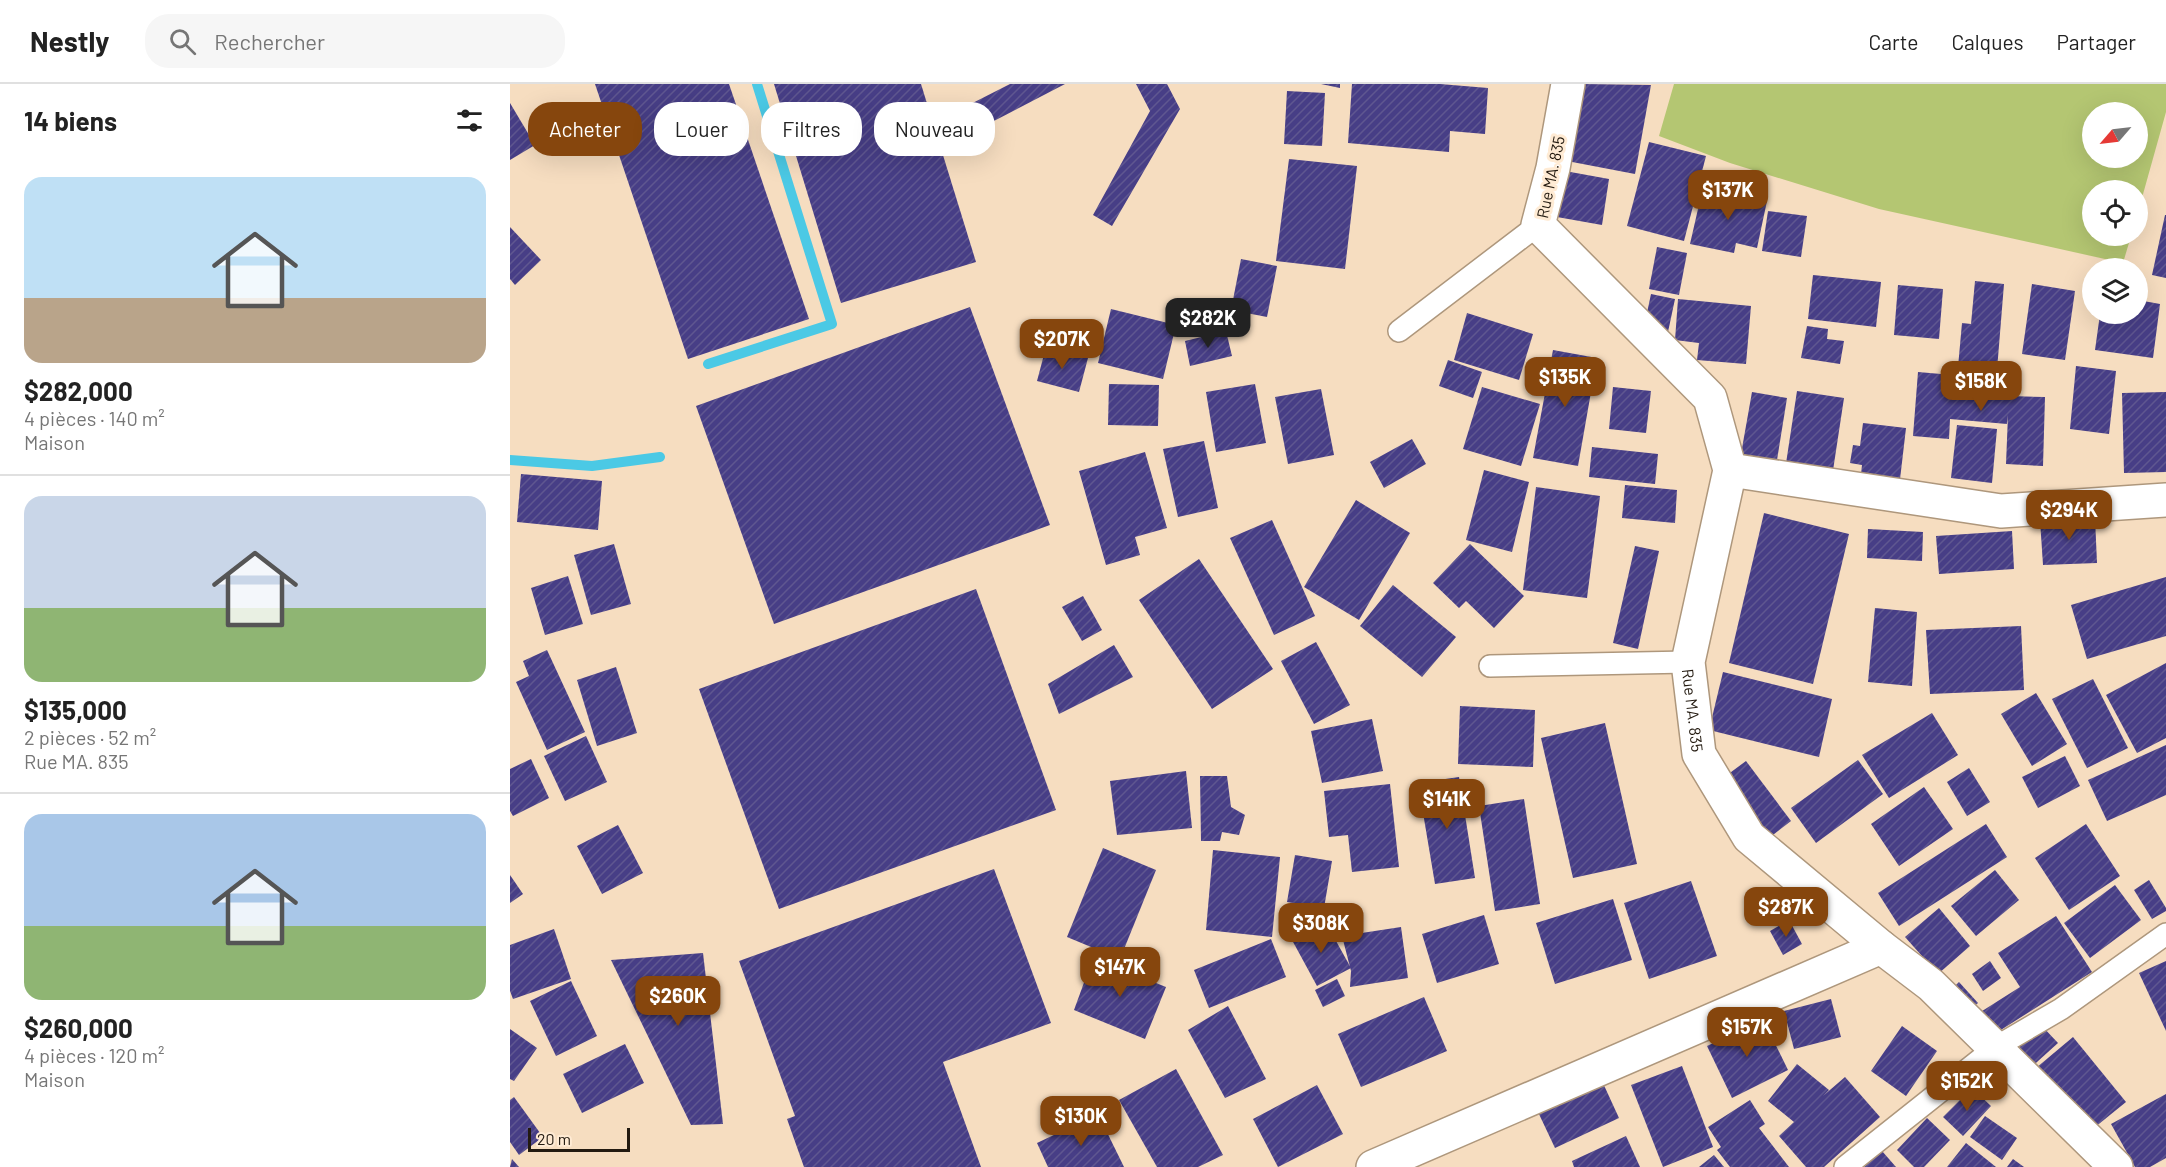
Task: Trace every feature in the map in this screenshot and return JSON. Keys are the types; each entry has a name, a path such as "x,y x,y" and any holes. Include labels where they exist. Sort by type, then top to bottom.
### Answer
{"street":[{"name":"Rue MA. 835","path":"1568,84 1553,168 1538,225 1710,398 1730,470 1688,662 1699,754 1749,837 1931,986 1996,1047 2116,1167"},
{"path":"1730,470 2001,511 2166,500"},
{"path":"1373,1167 1881,947"}],"lane":[{"path":"1399,331 1538,225"},
{"path":"1490,666 1688,662"},
{"path":"1845,1167 1996,1047 2061,1009 2166,934"}],"green space":[{"path":"1674,84 2166,84 2166,112 2147,180 2082,180 2082,246 2128,246 2124,258 2100,258 1879,209 1730,163 1659,136"}],"building":[{"path":"595,84 729,84 735,102 654,102 654,156 749,156 749,143 809,319 688,359 619,156 642,156 642,102 601,102"},
{"path":"774,84 921,84 927,102 874,102 874,156 943,156 976,262 841,303 796,156 862,156 862,102 780,102"},
{"path":"1010,84 1065,84 995,120 995,102 975,102"},
{"path":"1136,84 1167,84 1180,109 1112,226 1093,215 1150,111"},
{"path":"1321,84 1340,84 1340,88"},
{"path":"1352,84 1440,84 1488,88 1485,134 1450,131 1449,152 1348,143"},
{"path":"1582,84 1651,85 1635,174 1567,161"},
{"path":"1287,91 1325,93 1322,146 1284,144"},
{"path":"510,103 528,133 528,149 510,160"},
{"path":"1649,142 1706,156 1684,241 1627,226"},
{"path":"1289,159 1357,166 1345,269 1276,261"},
{"path":"1565,171 1609,179 1602,225 1557,217"},
{"path":"1703,187 1767,201 1757,248 1736,243 1734,253 1690,244"},
{"path":"1768,211 1807,216 1801,257 1762,251"},
{"path":"2166,215 2166,278 2152,275"},
{"path":"510,227 541,260 515,285 510,279"},
{"path":"1657,247 1687,253 1679,295 1649,289"},
{"path":"1241,259 1277,266 1267,317 1231,310"},
{"path":"1813,275 1881,282 1876,327 1808,319"},
{"path":"1975,281 2004,284 1997,370 1958,367 1962,323 1971,324"},
{"path":"2032,284 2075,291 2065,360 2022,354"},
{"path":"1898,285 1943,289 1939,339 1894,335"},
{"path":"1651,294 1675,299 1668,332 1644,327"},
{"path":"1678,299 1751,306 1746,364 1697,360 1699,343 1675,340"},
{"path":"2148,302 2160,304 2153,358 2095,350 2099,324 2148,324"},
{"path":"970,307 1050,525 774,624 696,406"},
{"path":"1111,309 1176,325 1163,379 1098,363"},
{"path":"1467,313 1533,334 1519,380 1454,360"},
{"path":"1807,326 1828,329 1827,339 1844,341 1840,364 1801,358"},
{"path":"1226,331 1232,356 1190,366 1185,341"},
{"path":"1046,347 1088,358 1079,392 1037,381"},
{"path":"1553,350 1597,358 1578,466 1533,458"},
{"path":"1448,360 1482,372 1473,398 1439,386"},
{"path":"2076,366 2116,371 2109,434 2070,429"},
{"path":"1918,372 2010,380 2009,396 2045,397 2043,466 2006,464 2008,415 2007,424 1950,419 1949,439 1913,436"},
{"path":"1109,384 1159,385 1158,426 1108,425"},
{"path":"1255,384 1266,443 1216,452 1206,392"},
{"path":"1482,387 1540,404 1521,466 1463,449"},
{"path":"1613,387 1651,391 1646,433 1609,429"},
{"path":"1321,389 1334,455 1288,464 1275,397"},
{"path":"1797,391 1844,398 1832,477 1785,470"},
{"path":"1752,392 1787,398 1777,460 1741,454"},
{"path":"2166,392 2166,472 2124,473 2122,393"},
{"path":"1863,423 1906,428 1899,488 1860,483 1862,465 1850,463 1853,445 1860,446"},
{"path":"1957,425 1997,429 1992,483 1951,478"},
{"path":"1412,439 1426,464 1384,488 1370,462"},
{"path":"1204,441 1218,508 1178,517 1163,449"},
{"path":"1592,447 1658,454 1655,484 1589,477"},
{"path":"1145,452 1167,528 1135,537 1140,555 1106,565 1079,471"},
{"path":"1484,470 1529,482 1512,552 1466,540"},
{"path":"521,474 602,481 598,530 517,522"},
{"path":"1625,485 1677,490 1675,523 1622,518"},
{"path":"1536,487 1600,496 1587,598 1523,590"},
{"path":"1356,500 1410,533 1359,620 1304,587"},
{"path":"1764,513 1849,534 1813,684 1729,663"},
{"path":"2095,518 2097,563 2043,565 2040,520"},
{"path":"1272,520 1315,616 1274,635 1230,538"},
{"path":"1868,529 1923,532 1922,561 1867,558"},
{"path":"2012,531 2014,569 1939,574 1936,536"},
{"path":"614,544 631,604 591,615 574,555"},
{"path":"1470,544 1524,596 1494,628 1466,601 1459,608 1433,583"},
{"path":"1635,546 1659,551 1638,649 1613,643"},
{"path":"1199,559 1273,669 1212,709 1139,600"},
{"path":"568,576 583,624 545,635 531,588"},
{"path":"2166,577 2166,636 2087,659 2071,605"},
{"path":"1393,585 1456,637 1422,677 1360,626"},
{"path":"976,589 1056,810 779,909 699,689"},
{"path":"1083,596 1102,630 1082,641 1062,607"},
{"path":"1875,608 1917,612 1912,686 1868,682"},
{"path":"2021,626 2024,690 1930,694 1926,630"},
{"path":"1316,642 1350,705 1314,724 1281,661"},
{"path":"1114,645 1133,677 1059,714 1048,684"},
{"path":"547,650 585,732 547,750 516,682 529,676 523,661"},
{"path":"2166,663 2166,738 2137,753 2106,695"},
{"path":"616,667 637,733 597,746 577,680"},
{"path":"1723,672 1832,699 1819,757 1709,730"},
{"path":"2093,679 2128,748 2087,768 2052,699"},
{"path":"2036,693 2067,744 2032,766 2001,714"},
{"path":"1460,706 1535,710 1533,767 1458,764"},
{"path":"1932,713 1958,755 1889,798 1862,755"},
{"path":"1372,719 1383,771 1322,783 1311,731"},
{"path":"1605,723 1637,864 1573,878 1541,738"},
{"path":"586,736 607,782 565,801 544,756"},
{"path":"2166,745 2166,795 2107,821 2088,780"},
{"path":"2065,756 2080,786 2038,808 2022,777"},
{"path":"531,759 549,798 513,816 510,811 510,769"},
{"path":"1858,760 1883,794 1816,843 1791,808"},
{"path":"1746,761 1791,821 1769,838 1723,778"},
{"path":"1969,768 1990,802 1967,816 1947,782"},
{"path":"1186,771 1192,828 1117,835 1110,781"},
{"path":"1200,776 1227,776 1231,807 1245,815 1239,835 1222,832 1220,841 1201,841"},
{"path":"1459,777 1475,878 1435,884 1418,783"},
{"path":"1390,784 1399,867 1352,872 1348,835 1329,837 1324,791"},
{"path":"1924,787 1953,829 1899,866 1871,824"},
{"path":"1524,799 1540,904 1495,911 1479,806"},
{"path":"1986,824 2007,857 1899,926 1878,893"},
{"path":"2086,824 2120,876 2069,910 2035,858"},
{"path":"618,825 643,873 602,894 577,846"},
{"path":"1103,848 1156,870 1120,959 1067,937"},
{"path":"1213,850 1280,857 1272,937 1206,930"},
{"path":"1295,855 1332,861 1324,908 1287,902"},
{"path":"994,869 1051,1023 943,1062 981,1167 804,1167 787,1119 795,1116 739,961"},
{"path":"1995,870 2019,900 1976,936 1951,906"},
{"path":"510,875 523,894 510,903"},
{"path":"2149,880 2166,908 2166,911 2152,919 2134,890"},
{"path":"1691,881 1717,956 1649,979 1624,903"},
{"path":"2115,885 2141,920 2090,958 2064,923"},
{"path":"1613,899 1632,960 1555,984 1536,923"},
{"path":"1939,908 1970,946 1938,974 1905,937"},
{"path":"1484,915 1499,964 1437,983 1422,934"},
{"path":"2056,916 2092,972 1993,1035 1979,1013 2020,987 1998,953"},
{"path":"1789,920 1802,944 1783,955 1770,931"},
{"path":"1326,923 1351,968 1317,986 1292,940"},
{"path":"1401,927 1408,978 1350,987 1351,971 1342,936"},
{"path":"554,929 571,979 513,999 510,991 510,945"},
{"path":"1271,939 1286,977 1209,1008 1194,970"},
{"path":"703,953 723,1124 691,1125 611,960"},
{"path":"1093,958 1166,987 1145,1039 1074,1010"},
{"path":"1990,961 2001,978 1983,991 1972,974"},
{"path":"2166,961 2166,1031 2139,973"},
{"path":"1337,979 1345,996 1323,1007 1315,990"},
{"path":"571,981 597,1036 556,1056 530,1001"},
{"path":"1959,982 1978,1003 1972,1008 1953,988"},
{"path":"1424,997 1447,1051 1361,1087 1338,1034"},
{"path":"1831,999 1841,1037 1794,1049 1784,1011"},
{"path":"1228,1006 1266,1079 1225,1098 1188,1030"},
{"path":"1763,1019 1788,1070 1732,1098 1707,1046"},
{"path":"2041,1025 2058,1043 2026,1072 2009,1054"},
{"path":"1902,1026 1937,1051 1906,1096 1871,1071"},
{"path":"510,1029 537,1048 514,1081 510,1079"},
{"path":"2073,1037 2126,1102 2089,1132 2036,1068"},
{"path":"625,1044 644,1083 582,1113 563,1074"},
{"path":"1797,1064 1829,1090 1823,1096 1845,1077 1880,1117 1824,1167 1806,1167 1779,1136 1794,1122 1768,1101"},
{"path":"1682,1066 1713,1147 1663,1167 1631,1085"},
{"path":"1176,1069 1223,1155 1198,1167 1157,1167 1119,1100"},
{"path":"1602,1081 1619,1118 1555,1148 1538,1112"},
{"path":"1317,1085 1343,1134 1278,1167 1253,1119"},
{"path":"1972,1088 1991,1106 1963,1136 1943,1117"},
{"path":"2166,1094 2166,1158 2150,1167 2135,1167 2111,1124"},
{"path":"514,1097 543,1137 519,1155 510,1142 510,1100"},
{"path":"1750,1100 1765,1124 1759,1128 1789,1167 1730,1167 1717,1150 1721,1147 1708,1127"},
{"path":"1098,1114 1124,1167 1048,1167 1037,1143"},
{"path":"1985,1116 2017,1138 2002,1160 1970,1137"},
{"path":"1927,1118 1950,1140 1924,1167 1914,1167 1897,1150"},
{"path":"1626,1136 1640,1167 1574,1167 1572,1161"},
{"path":"1966,1143 1996,1167 1947,1167"},
{"path":"1882,1151 1896,1167 1864,1167"},
{"path":"1714,1155 1724,1167 1699,1167"},
{"path":"512,1159 519,1167 510,1167"},
{"path":"2013,1159 2024,1167 2007,1167"}],"waterway":[{"path":"708,364 832,324 757,84"},
{"path":"510,460 592,466 660,457"}]}
